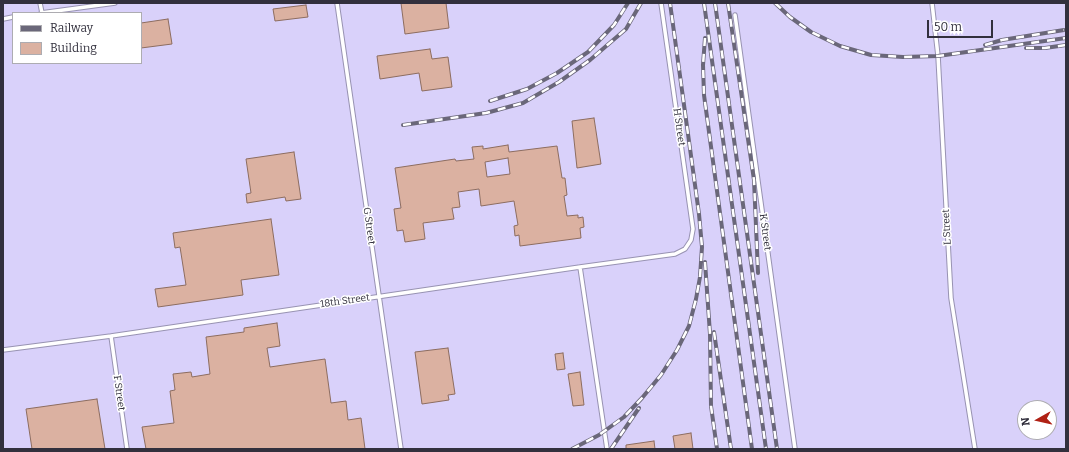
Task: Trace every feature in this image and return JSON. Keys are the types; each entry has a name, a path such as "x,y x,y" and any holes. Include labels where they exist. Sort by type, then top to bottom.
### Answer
{"lane":[{"path":"48,12 115,3"},
{"name":"G Street","path":"337,3 401,449"},
{"name":"H Street","path":"661,3 693,229 691,240 685,248"},
{"name":"L Street","path":"932,3 938,56 951,298 975,449"},
{"name":"K Street","path":"736,15 795,449"},
{"name":"18th Street","path":"3,350 111,336 675,254 685,248"},
{"path":"580,267 607,449"},
{"name":"F Street","path":"111,336 127,449"}],"shaded area":[{"path":"3,3 1066,3 1066,449 3,449"}],"building":[{"path":"401,3 446,3 449,28 405,34"},
{"path":"306,5 308,17 275,21 273,9"},
{"path":"168,19 172,44 142,48 142,23"},
{"path":"430,49 432,59 448,57 452,87 422,91 419,73 380,79 377,56"},
{"path":"594,118 601,164 577,168 572,121"},
{"path":"508,145 509,152 557,146 562,178 565,178 567,195 564,196 567,216 578,215 578,218 583,217 584,227 580,228 581,238 520,246 519,235 515,236 514,226 518,225 514,201 481,206 479,189 458,192 460,207 452,208 454,219 423,223 425,239 405,242 403,230 397,231 394,209 401,208 395,168 455,159 456,161 474,159 472,147 483,146 483,149","holes":["508,158 510,174 487,177 485,162"]},
{"path":"294,152 301,199 286,201 285,197 247,203 246,194 251,193 246,159"},
{"path":"271,219 279,275 241,280 243,295 158,307 155,289 186,285 180,247 175,248 173,233"},
{"path":"277,323 280,346 267,348 270,367 325,359 331,403 346,401 348,420 361,418 365,449 146,449 142,427 174,423 170,391 175,390 173,374 191,372 192,377 210,374 206,337 244,332 244,328"},
{"path":"448,348 455,394 448,395 449,400 422,404 415,352"},
{"path":"563,353 565,369 557,370 555,354"},
{"path":"580,372 584,405 573,406 568,374"},
{"path":"97,399 105,449 32,449 26,409"},
{"path":"691,433 693,449 675,449 673,436"},
{"path":"654,441 655,449 626,449 626,445"}],"railway":[{"path":"490,101 527,89 557,73 588,52 614,25 628,3"},
{"path":"403,125 486,113 523,103 559,82 590,60 626,29 641,3"},
{"path":"572,449 599,435 624,417 642,398 661,375 677,350 689,326 696,299 700,277 702,247 699,214 670,3"},
{"path":"704,3 766,449"},
{"path":"715,3 777,449"},
{"path":"728,3 754,180 758,273"},
{"path":"775,3 790,17 811,32 840,46 871,55 903,57 938,56 1066,38"},
{"path":"985,45 1002,40 1064,30"},
{"path":"705,38 703,65 704,95 752,449"},
{"path":"1026,48 1045,48 1066,45"},
{"path":"705,262 710,334 711,406 717,449"},
{"path":"714,332 731,449"},
{"path":"611,449 639,408"}]}
